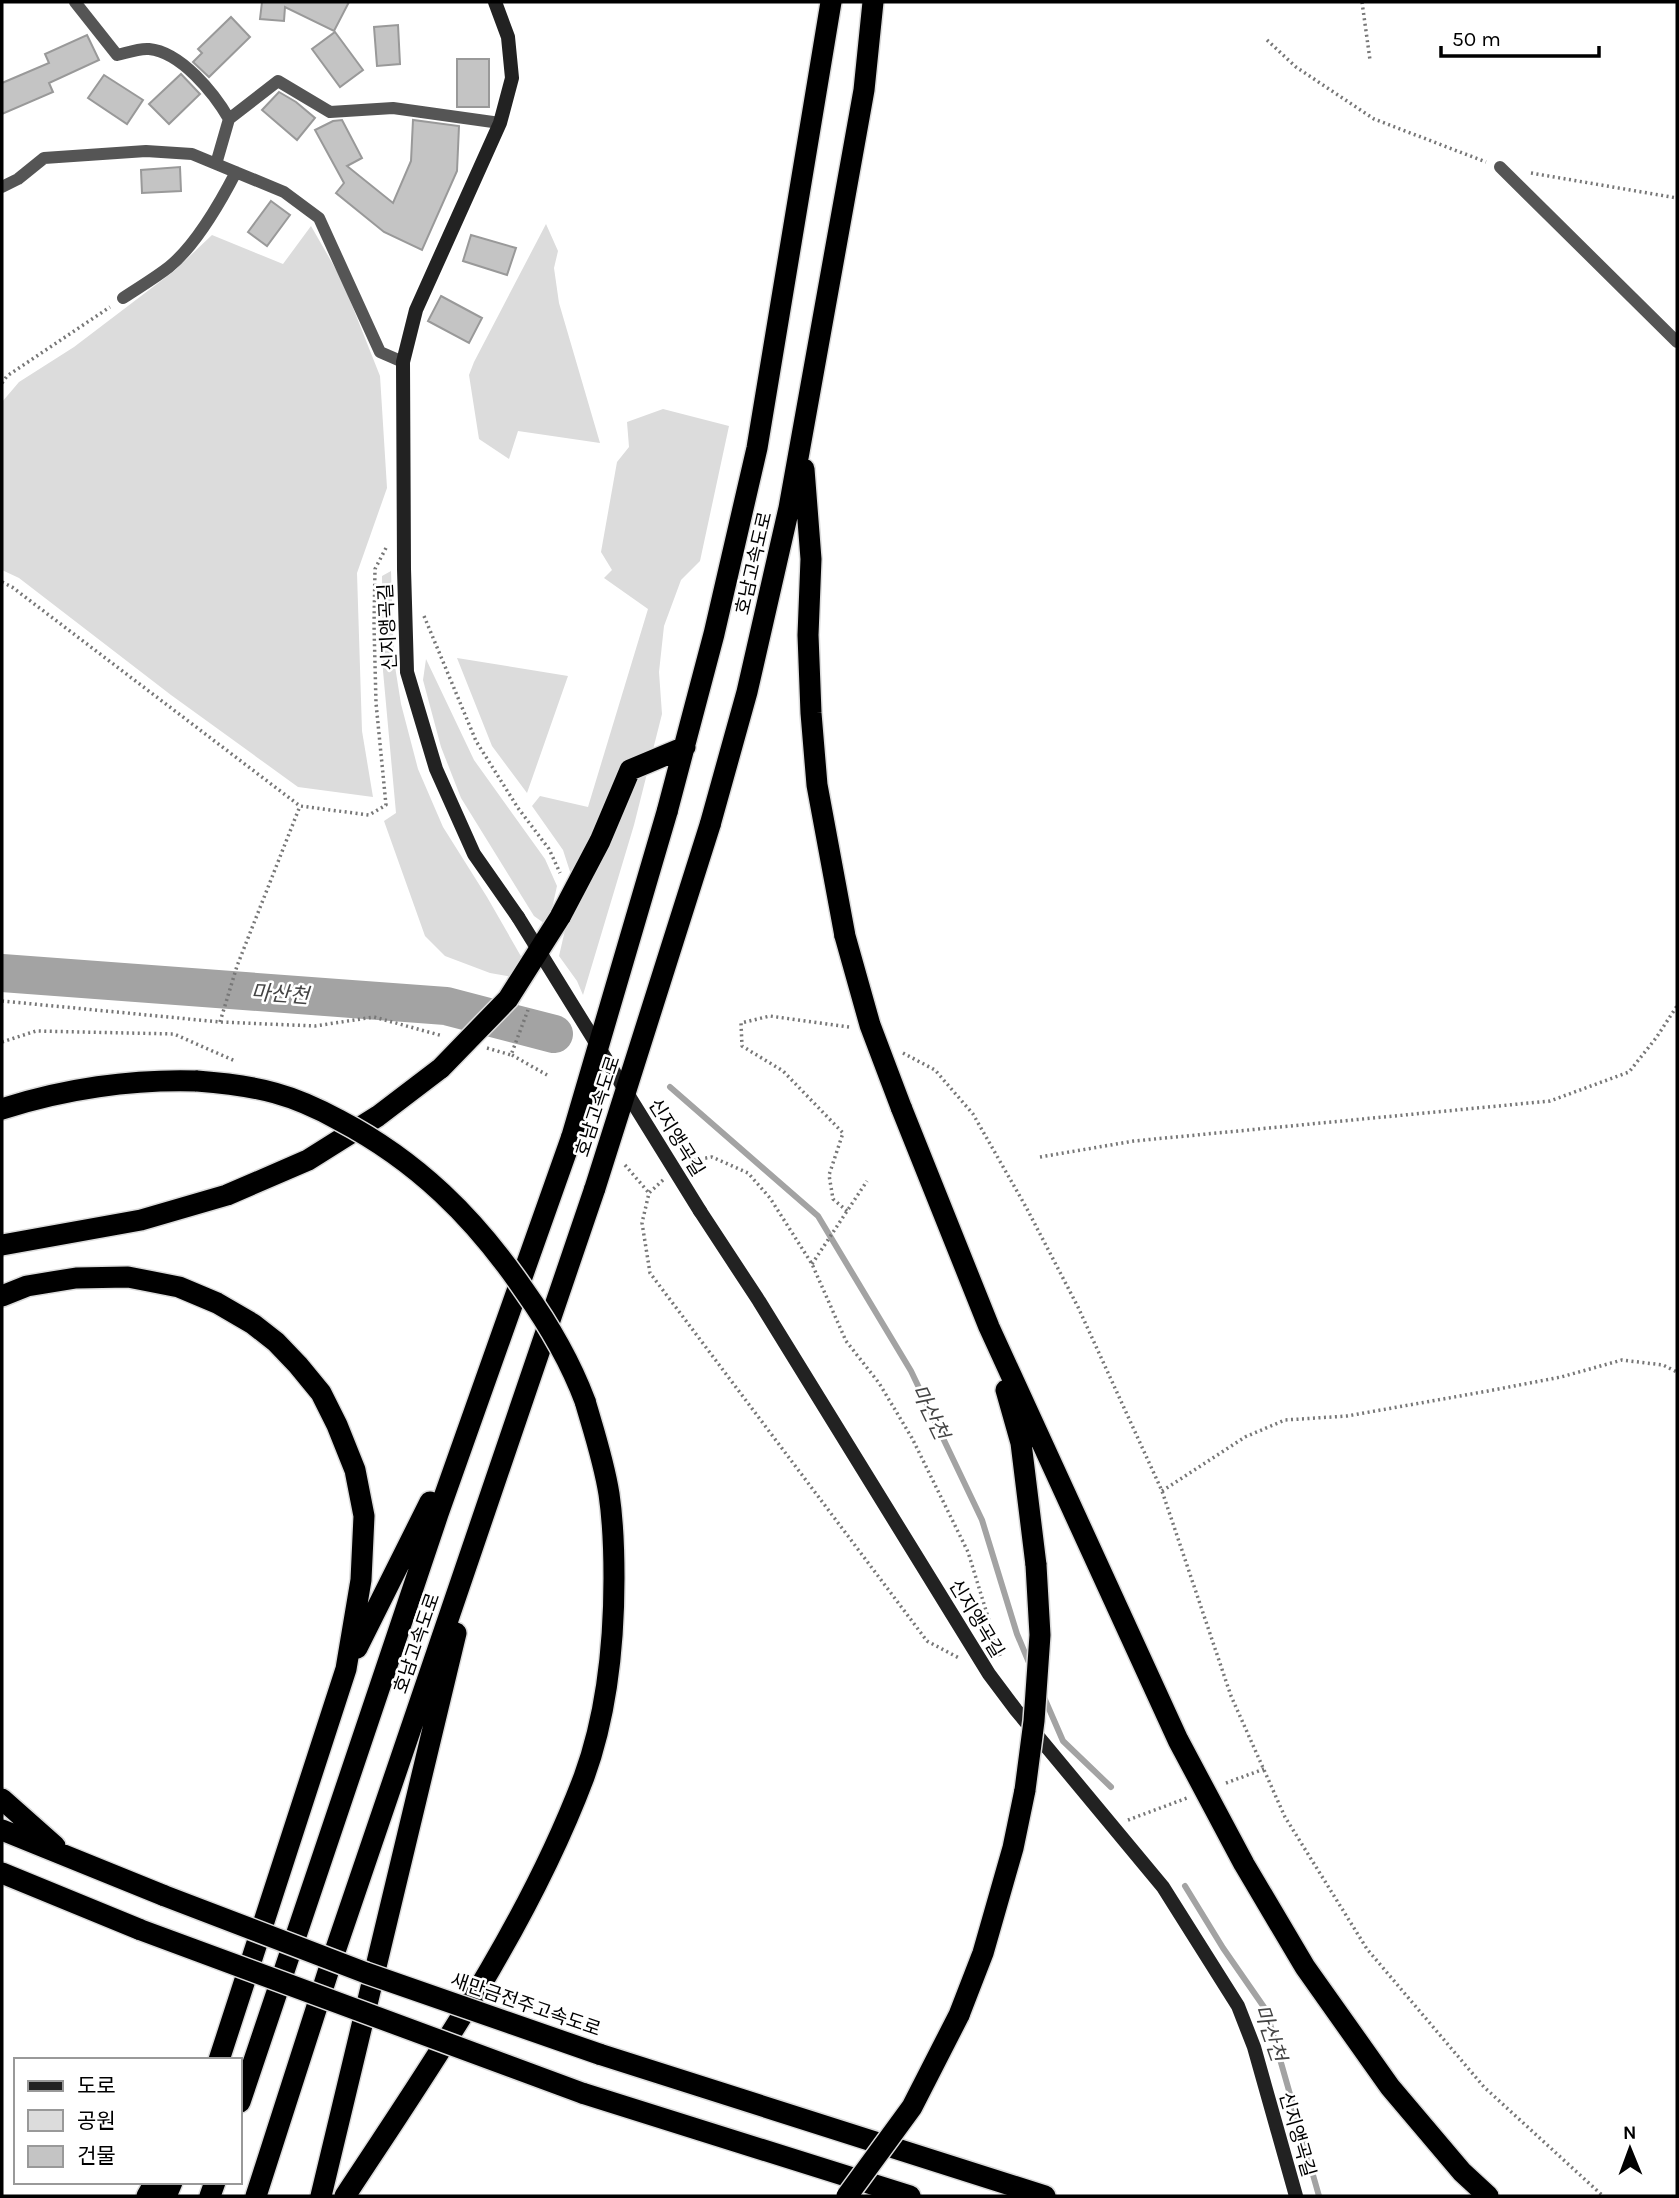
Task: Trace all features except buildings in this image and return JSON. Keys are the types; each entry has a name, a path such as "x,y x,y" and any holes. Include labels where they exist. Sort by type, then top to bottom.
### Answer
{"highway":[{"name":"호남고속도로","path":"242,2096 470,1424 572,1136 667,812 714,634 757,448 831,2"},
{"name":"호남고속도로","path":"256,2196 334,1953 595,1188 710,825 747,692 789,508 864,90 873,2"},
{"path":"802,441 811,559 808,635 817,785 845,936 870,1025 901,1107 989,1327 1178,1740 1244,1864 1305,1967 1391,2087 1462,2172 1488,2196"},
{"path":"2,1245 141,1220 227,1195 308,1160 378,1116 441,1068 508,999 559,917 600,841 630,770 685,747"},
{"path":"2,1109 63,1094 168,1080 238,1085 277,1093 316,1108 370,1136 414,1167 447,1196 481,1232 545,1320 573,1369 585,1401 601,1454 609,1495 614,1545 614,1611 608,1676 601,1715 584,1775 553,1847 498,1958 345,2196"},
{"path":"2,1296 27,1286 76,1278 128,1277 179,1287 217,1303 253,1324 298,1365 321,1393 355,1470 364,1516 361,1580 346,1669 220,2058"},
{"path":"847,2196 912,2107 959,2015 983,1953 1013,1848 1025,1790 1034,1721 1040,1634 1036,1564 1021,1443 989,1327"},
{"path":"346,1669 470,1424"},
{"path":"321,2196 485,1509"},
{"path":"2,1799 67,1857"},
{"name":"새만금전주고속도로","path":"2,1830 366,1973 599,2054 1045,2196"},
{"path":"2,1873 141,1930 582,2093 910,2196"}],"street":[{"name":"신지앵곡길","path":"495,2 508,37 512,78 500,123 416,310 403,362 407,672 436,769 474,854 518,917 989,1674 1163,1887 1238,2006 1254,2047 1296,2196"}],"lane":[{"path":"75,2 117,55 149,48 180,60 218,100 229,119"},
{"path":"216,164 229,119 278,81 330,112 393,108 500,123"},
{"path":"2,187 18,179 44,158 146,151 192,154 284,192 319,218 380,352 403,362"},
{"path":"1500,167 1677,342"},
{"path":"123,298 171,266 194,240 236,172"}],"path":[{"path":"1362,2 1370,60"},
{"path":"1266,40 1296,67 1374,119 1500,167 1677,198"},
{"path":"2,383 7,376 123,298"},
{"path":"2,582 300,806 369,815 386,805 376,703 374,625 375,569 387,546"},
{"path":"419,606 476,741 518,808 550,849 560,873"},
{"path":"220,1022 237,966 300,806"},
{"path":"511,1055 532,1000"},
{"path":"2,1002 220,1022 314,1026 374,1017 451,1039"},
{"path":"1040,1157 1134,1141 1550,1101 1629,1072 1677,1006"},
{"path":"847,1211 833,1199 830,1175 843,1133 783,1071 742,1046 741,1023 770,1016 850,1027"},
{"path":"2,1042 36,1031 174,1034 235,1061"},
{"path":"475,1045 511,1055 547,1075"},
{"path":"899,1051 936,1070 973,1114 1026,1207 1078,1307 1162,1491 1231,1696 1285,1817 1367,1949 1483,2087 1603,2196"},
{"path":"624,1164 649,1193"},
{"path":"812,1264 867,1181"},
{"path":"1162,1491 1245,1437 1285,1420 1347,1416 1489,1391 1561,1377 1622,1360 1663,1365 1677,1372"},
{"path":"1226,1783 1264,1769"},
{"path":"1114,1825 1188,1797"}],"green space":[{"path":"546,224 558,251 554,268 559,303 600,443 518,431 509,459 479,439 469,375"},
{"path":"311,226 342,280 380,376 387,488 357,573 362,731 373,797 298,787 171,695 19,578 2,570 2,402 19,382 74,347 174,271 212,235 283,264"},
{"path":"663,409 729,426 700,561 681,580 664,626 659,672 662,714 634,825 583,995 577,981 559,956 575,887 563,850 532,806 540,796 588,807 648,609 604,578 612,570 601,552 617,462 629,447 627,422"},
{"path":"391,571 394,660 401,704 418,769 443,827 530,972 525,979 490,973 445,956 425,936 384,821 396,813 383,671 382,576"},
{"path":"457,658 568,676 527,793 492,746"},
{"path":"426,659 474,760 545,859 557,886 548,926 534,916 461,798 441,747 423,680"}],"waterway":[{"name":"마산천","path":"2,973 446,1006 554,1034"},
{"name":"마산천","path":"670,1087 818,1216 911,1371 982,1520 1017,1634 1030,1665"},
{"name":"마산천","path":"1043,1695 1063,1741 1111,1787"},
{"name":"마산천","path":"1185,1886 1266,2010 1319,2196"}]}
